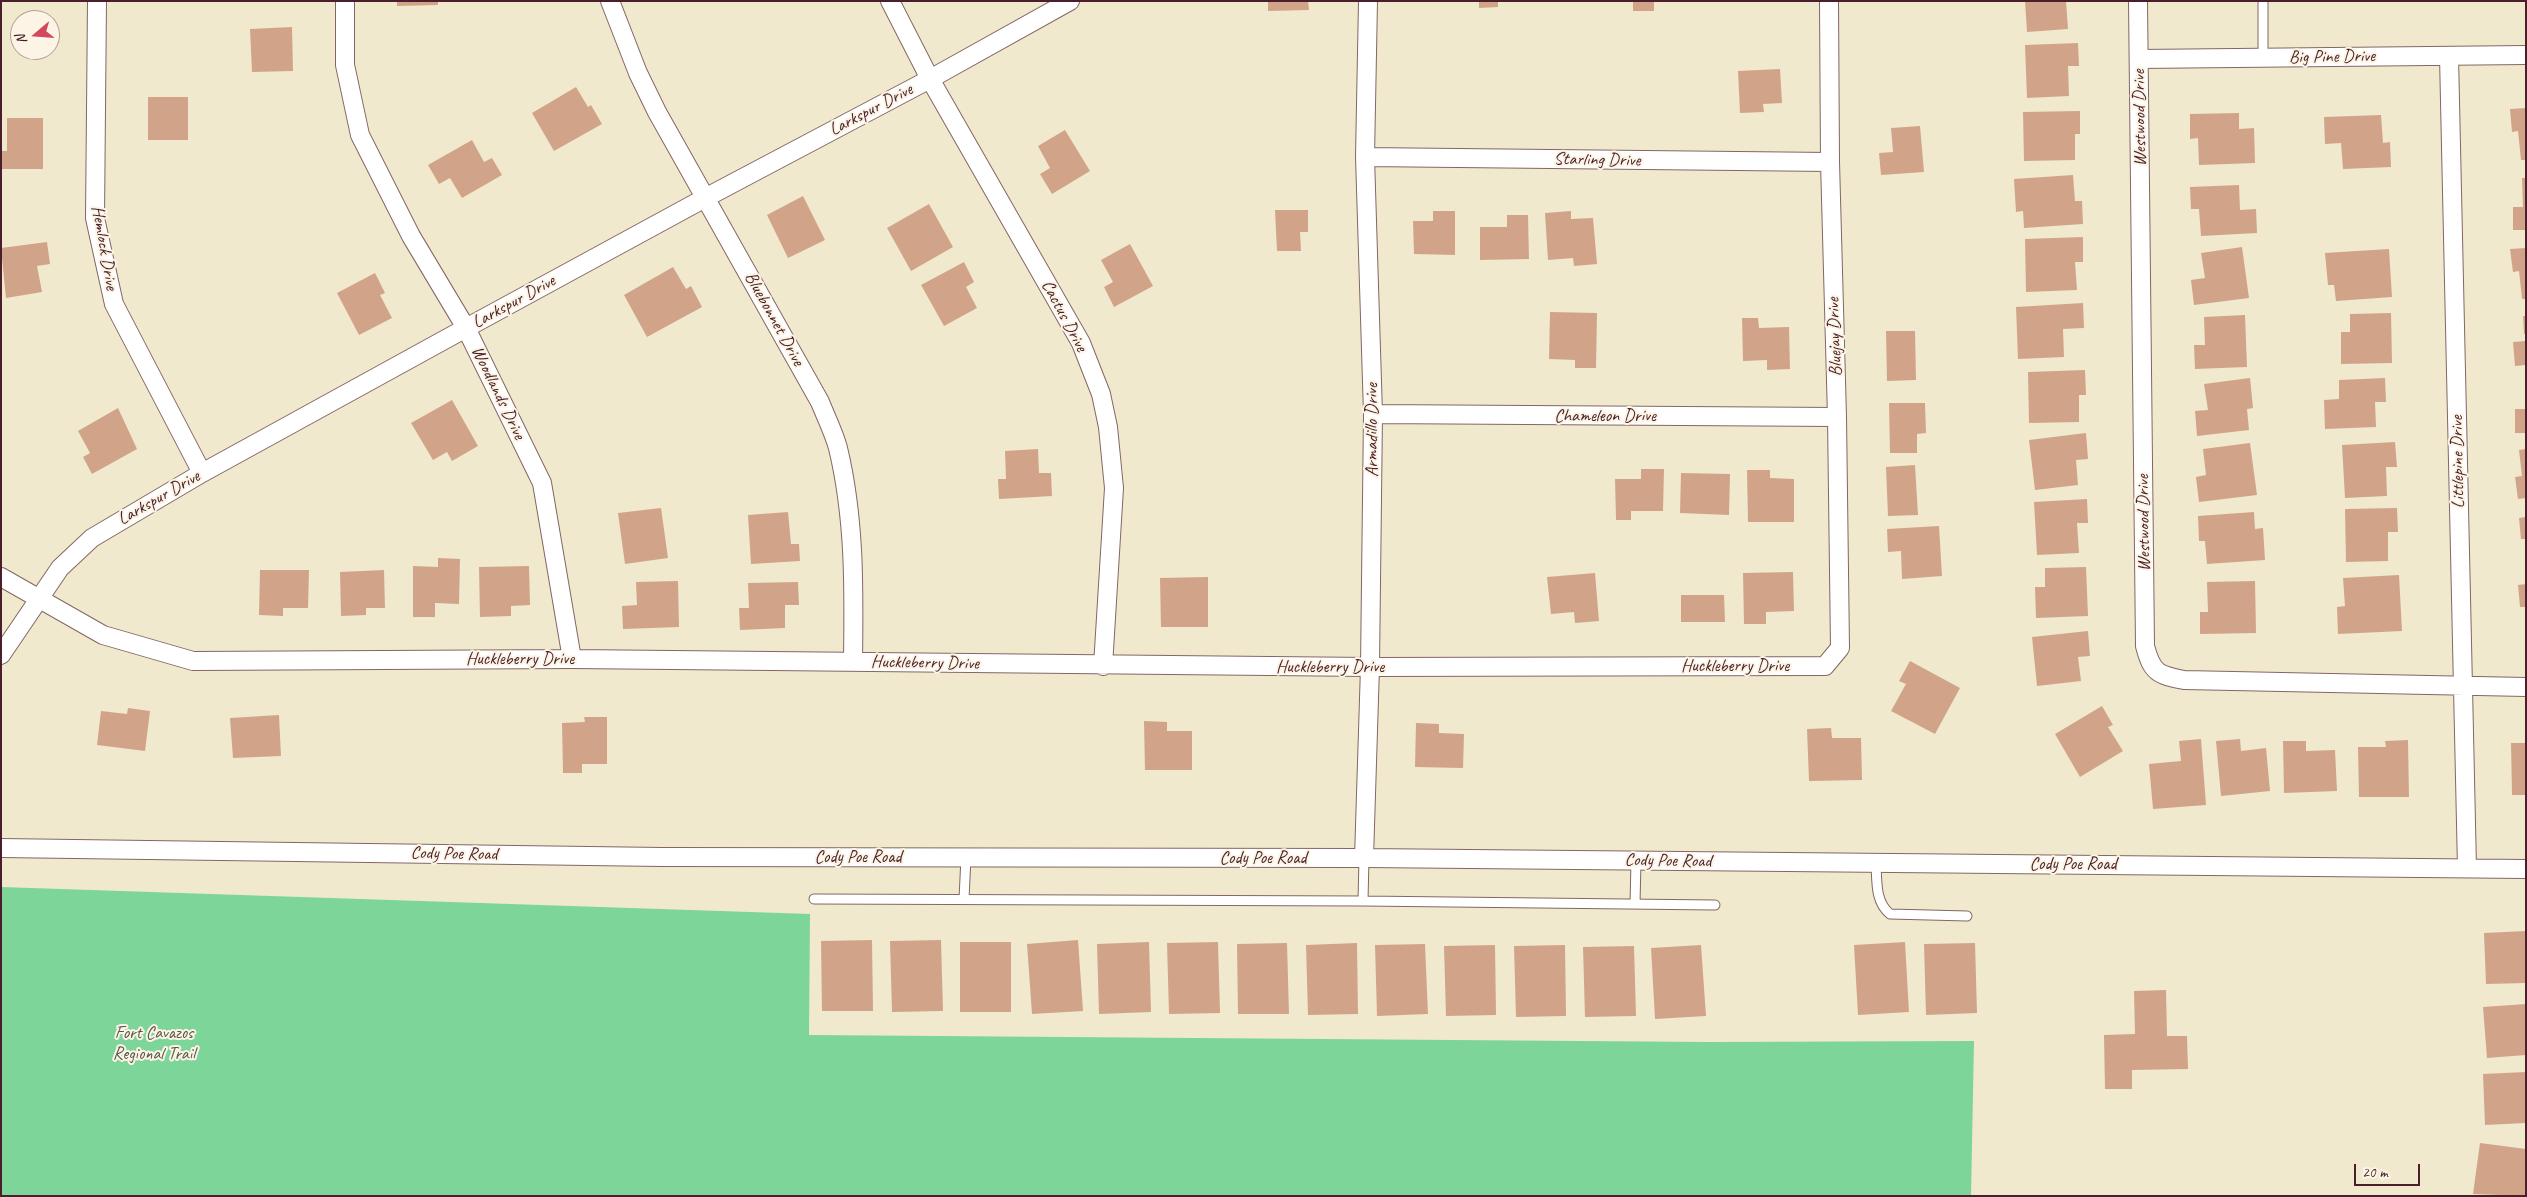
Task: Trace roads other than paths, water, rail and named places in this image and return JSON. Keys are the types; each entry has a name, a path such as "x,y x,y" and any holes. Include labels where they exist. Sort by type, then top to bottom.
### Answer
{"street":[{"name":"Hemlock Drive","path":"97,1 95,218 114,304 202,473"},
{"name":"Woodlands Drive","path":"345,1 345,65 360,135 411,236 466,328 542,483 572,659"},
{"name":"Bluebonnet Drive","path":"610,1 638,73 705,198 820,402 838,447 848,504 854,565 853,661"},
{"name":"Cactus Drive","path":"890,1 930,79 1081,343 1101,394 1108,427 1114,488 1103,666"},
{"name":"Larkspur Drive","path":"1,655 60,568 92,538 202,473 466,328 705,198 930,79 1070,1"},
{"name":"Armadillo Drive","path":"1364,858 1370,667 1373,414 1365,157 1368,1"},
{"name":"Bluejay Drive","path":"1825,666 1840,648 1837,417 1830,162 1829,1"},
{"name":"Westwood Drive","path":"2138,1 2145,646 2149,662 2156,672 2166,677 2184,680 2526,688"},
{"name":"Big Pine Drive","path":"2139,59 2526,55"},
{"name":"Littlepine Drive","path":"2449,56 2468,868"},
{"name":"Starling Drive","path":"1365,157 1830,162"},
{"name":"Chameleon Drive","path":"1373,414 1837,417"},
{"name":"Huckleberry Drive","path":"1,577 103,635 193,661 572,659 853,661 1103,666 1825,666"},
{"name":"Cody Poe Road","path":"1,848 662,857 1364,858 2526,869"}],"lane":[{"path":"2263,1 2263,58"},
{"path":"964,899 966,857"},
{"path":"1363,901 1364,858"},
{"path":"1635,904 1636,861"},
{"path":"1876,863 1878,892 1884,909 1890,914 1967,916"},
{"path":"814,899 1363,901 1715,905"}],"park label":[{"name":"Fort Cavazos Regional Trail","path":"154,1043"}]}
